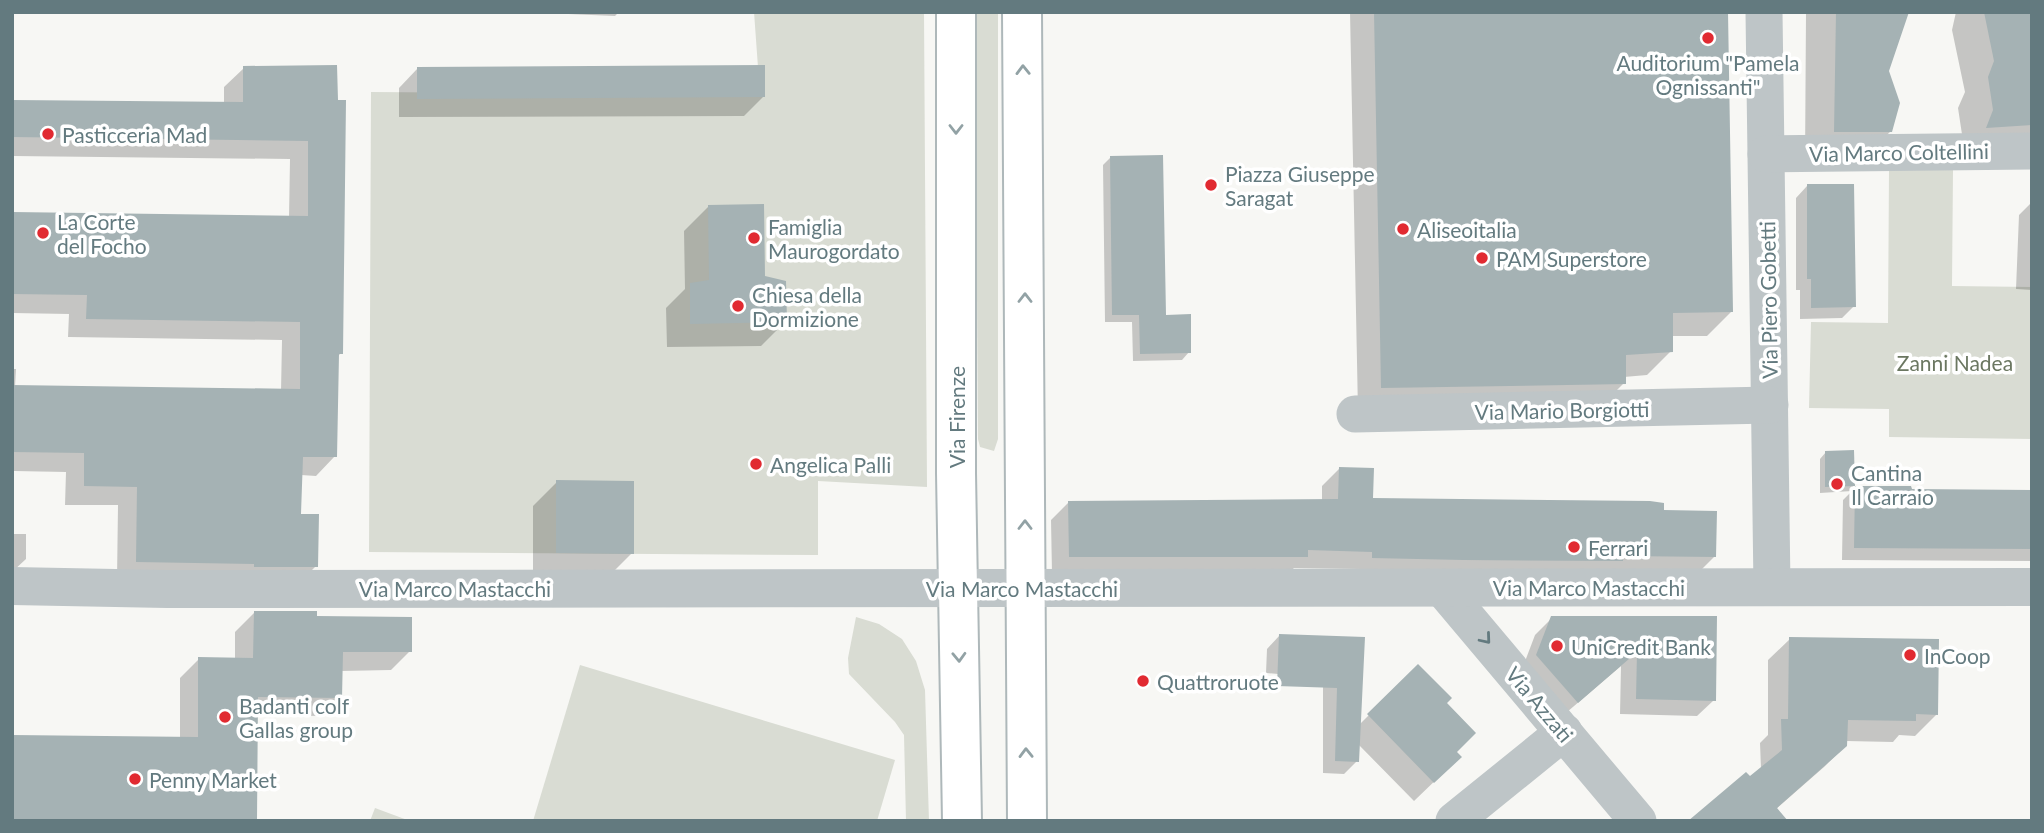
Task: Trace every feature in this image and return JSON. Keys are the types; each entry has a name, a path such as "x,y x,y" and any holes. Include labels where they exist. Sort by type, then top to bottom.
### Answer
{"main road":[{"name":"Via Firenze","path":"956,12 957,588 962,821"},
{"path":"1022,12 1027,821"}],"street":[{"name":"Via Piero Gobetti","path":"1764,12 1772,587"},
{"name":"Via Marco Coltellini","path":"1766,154 2032,151"},
{"name":"Via Mario Borgiotti","path":"1355,414 1770,405"},
{"name":"Via Marco Mastacchi","path":"12,586 167,589 1772,587 2029,591"},
{"name":"Via Azzati","path":"1442,587 1638,821"},
{"path":"1454,821 1564,733"}],"green space":[{"path":"754,12 924,12 927,487 818,481 818,555 369,552 371,92 760,95"},
{"path":"975,12 998,12 998,439 994,451 980,447 978,439"},
{"name":"Zanni Nadea","path":"1889,170 1953,170 1952,286 2032,287 2032,439 1889,437 1889,409 1809,408 1811,322 1888,323"},
{"path":"856,617 879,624 902,639 916,661 925,690 929,821 906,821 904,735 849,674 848,658"},
{"path":"580,665 895,760 877,821 533,821"},
{"path":"375,808 410,821 370,821"}],"building":[{"path":"1374,12 1728,12 1733,312 1673,313 1673,352 1626,355 1626,384 1381,388"},
{"path":"1836,12 1909,12 1889,71 1900,103 1892,132 1834,132"},
{"path":"1984,12 2032,12 2032,125 1986,128 1993,110 1988,77 1994,61"},
{"path":"337,65 338,100 346,100 343,354 339,354 337,457 303,457 301,514 319,514 318,567 136,562 137,487 84,486 84,453 12,452 12,385 300,389 300,322 86,319 87,295 12,294 12,212 308,216 308,141 12,137 12,100 243,102 243,66"},
{"path":"765,65 765,97 417,99 417,67"},
{"path":"1163,155 1166,315 1191,314 1191,353 1140,354 1139,315 1112,315 1110,156"},
{"path":"1807,184 1854,184 1856,307 1811,308 1811,279 1807,279"},
{"path":"764,204 765,276 786,281 787,322 690,324 690,283 709,280 708,205"},
{"path":"1854,450 1855,486 1825,487 1825,451"},
{"path":"1339,467 1374,468 1373,498 1650,501 1664,503 1664,510 1717,511 1716,557 1623,556 1623,561 1464,560 1372,558 1372,552 1308,550 1308,557 1069,557 1068,501 1338,499"},
{"path":"556,480 634,481 634,554 556,553"},
{"path":"1855,486 2032,490 2032,549 1854,548"},
{"path":"254,611 317,611 317,616 412,617 412,652 343,652 342,698 258,697 257,821 12,821 12,735 198,737 198,657 253,658"},
{"path":"1551,616 1717,616 1716,701 1636,699 1637,652 1578,703 1536,655"},
{"path":"1279,634 1365,637 1359,762 1335,761 1337,688 1277,686"},
{"path":"1789,637 1939,639 1938,715 1916,714 1916,721 1848,720 1847,746 1777,808 1788,821 1688,821 1746,772 1750,776 1782,750 1781,719 1788,719"},
{"path":"1418,664 1452,698 1447,703 1476,733 1457,752 1462,757 1434,783 1367,714"}],"place":[{"name":"Auditorium \"Pamela Ognissanti\"","path":"1708,38"},
{"name":"Pasticceria Mad","path":"48,134"},
{"name":"Piazza Giuseppe Saragat","path":"1211,185"},
{"name":"Aliseoitalia","path":"1403,229"},
{"name":"La Corte del Focho","path":"43,233"},
{"name":"Famiglia Maurogordato","path":"754,238"},
{"name":"PAM Superstore","path":"1482,258"},
{"name":"Chiesa della Dormizione","path":"738,306"},
{"name":"Angelica Palli","path":"756,464"},
{"name":"Cantina Il Carraio","path":"1837,484"},
{"name":"Ferrari","path":"1574,547"},
{"name":"UniCredit Bank","path":"1557,646"},
{"name":"InCoop","path":"1910,655"},
{"name":"Quattroruote","path":"1143,681"},
{"name":"Badanti colf Gallas group","path":"225,717"},
{"name":"Penny Market","path":"135,779"}]}
